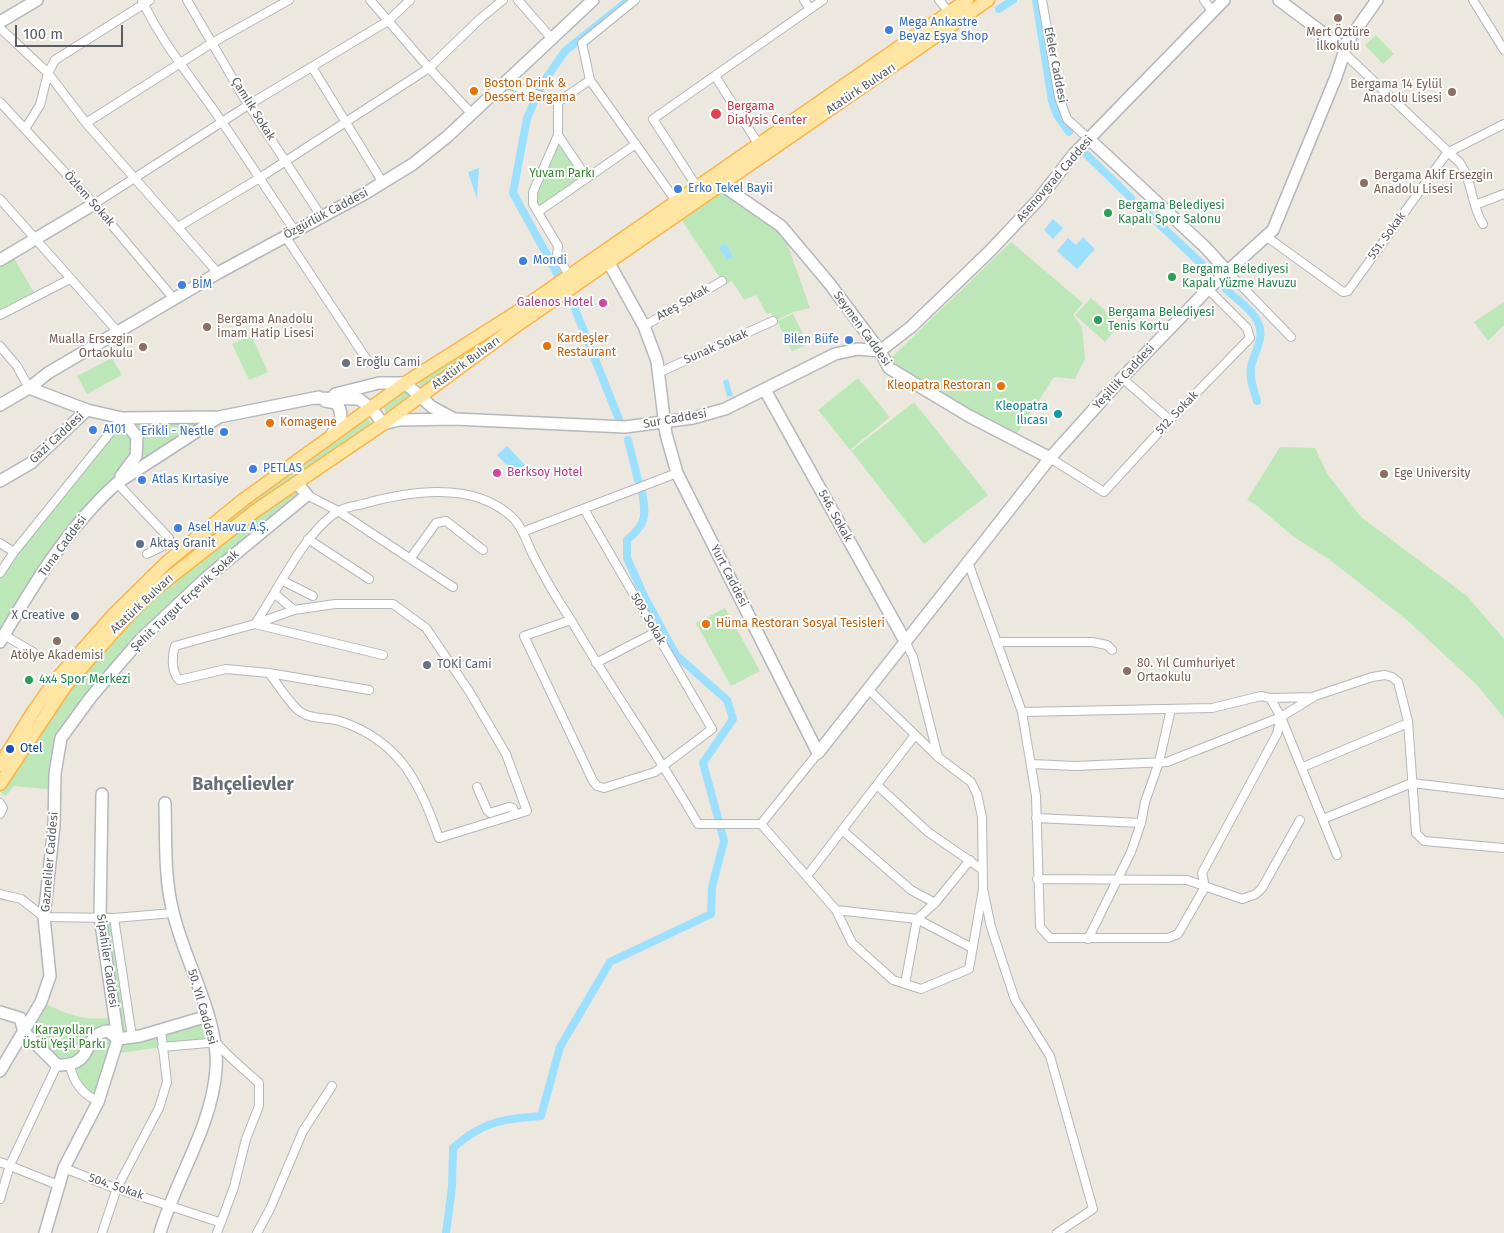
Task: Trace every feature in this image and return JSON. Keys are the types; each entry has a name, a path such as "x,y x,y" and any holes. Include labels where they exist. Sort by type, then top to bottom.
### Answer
{"main road":[{"path":"0,22 37,0"},
{"name":"Özgürlük Caddesi","path":"0,405 29,388 48,373 218,273 383,183 413,164 448,136 593,0"},
{"name":"Atatürk Bulvarı","path":"0,765 55,681 115,613 168,562 236,506 405,384 569,275 967,0"},
{"name":"Atatürk Bulvarı","path":"0,784 66,685 126,617 154,590 228,532 383,424 516,326 988,0"},
{"name":"Asenovgrad Caddesi","path":"880,351 911,327 990,250 1038,200 1074,154 1224,0"},
{"path":"1279,0 1344,51"},
{"name":"Yeşillik Caddesi","path":"905,641 1050,458 1122,378 1208,289 1273,230 1344,51 1377,0"},
{"name":"Efeler Caddesi","path":"1089,139 1205,247 1227,271"},
{"name":"Seymen Caddesi","path":"722,185 781,226 819,271 880,351 889,368 969,416 1050,458"},
{"path":"0,260 94,204"},
{"name":"Yurt Caddesi","path":"608,263 644,326 660,372 666,434 677,473 818,753"},
{"name":"Sur Caddesi","path":"383,424 399,420 455,419 625,427 693,418 725,409 835,354 858,349 880,351"},
{"name":"Tuna Caddesi","path":"29,388 87,410 122,418 219,417 379,383 405,384"},
{"path":"405,384 419,397"},
{"name":"546. Sokak","path":"765,390 905,641"},
{"name":"Sur Caddesi","path":"419,397 455,419"},
{"path":"314,398 336,403 342,413 337,428 325,442"},
{"name":"Tuna Caddesi","path":"314,398 359,399 372,409 383,424"},
{"name":"Gazi Caddesi","path":"0,481 31,464 87,410"},
{"name":"Tuna Caddesi","path":"1,638 74,525 117,483 219,417"},
{"path":"117,483 136,456 137,437 122,418"},
{"path":"297,483 307,495"},
{"name":"Şehit Turgut Erçevik Sokak","path":"56,790 56,773 61,738 91,697 140,640 206,578 307,495"},
{"path":"818,753 905,641"},
{"name":"Gazneliler Caddesi","path":"0,1071 41,1002 50,976 44,917 56,790"},
{"name":"Sipahiler Caddesi","path":"45,1233 64,1168 98,1102 118,1039 100,918 102,794"},
{"name":"50. Yıl Caddesi","path":"160,1233 168,1204 201,1131 214,1092 217,1066 208,1016 173,913 166,876 166,803"},
{"path":"0,1012 20,1018 24,1032 57,1065 70,1066 78,1062 86,1053 93,1037 101,1032 108,1031 118,1039 132,1037 161,1031 208,1016"}],"street":[{"name":"Çamlık Sokak","path":"187,0 321,216"},
{"path":"86,122 212,43 289,0"},
{"path":"370,0 472,114"},
{"path":"94,204 250,104 388,21 410,0"},
{"path":"178,227 258,179 429,68 481,18 503,0"},
{"path":"518,0 552,38"},
{"path":"635,0 582,43 590,80 676,201"},
{"path":"804,0 810,9"},
{"path":"697,187 653,119 823,0"},
{"path":"939,0 950,12"},
{"name":"Efeler Caddesi","path":"1042,0 1059,97 1067,119 1089,139"},
{"path":"1204,0 1212,11"},
{"path":"1473,0 1501,38 1504,50"},
{"path":"25,129 40,104 48,74 55,60 146,1 180,64 223,123 369,363"},
{"path":"0,28 48,74 86,122 218,273"},
{"path":"1344,51 1460,163 1466,172 1477,216 1482,224"},
{"path":"312,68 383,183"},
{"path":"715,76 759,144"},
{"path":"558,102 590,80"},
{"path":"505,83 558,102"},
{"name":"Özlem Sokak","path":"0,102 94,204 174,299"},
{"path":"558,102 558,134 533,192 532,204 558,246 557,255 569,275"},
{"name":"551. Sokak","path":"1267,236 1343,292 1348,291 1448,153 1504,124"},
{"path":"558,134 587,178"},
{"path":"538,212 636,144"},
{"path":"1475,205 1504,194"},
{"path":"0,200 118,332"},
{"path":"1227,271 1291,337"},
{"path":"0,315 70,279"},
{"name":"Ateş Sokak","path":"644,326 722,281"},
{"name":"512. Sokak","path":"1050,458 1104,492 1170,420 1250,338 1246,328 1208,289"},
{"name":"Sunak Sokak","path":"660,372 773,321"},
{"path":"0,346 17,366 29,388"},
{"path":"1122,378 1170,420"},
{"path":"0,573 14,552 122,418"},
{"path":"525,531 677,473"},
{"path":"117,483 169,538 163,546 147,554"},
{"path":"255,624 308,539 338,511 404,495 426,492 466,494 494,504 525,531 532,553 596,664 665,766 698,824 760,824 836,910 852,943 893,980 921,989 969,969 983,889 982,817 977,794 971,782 938,757 868,689"},
{"path":"307,495 338,511 453,587"},
{"name":"509. Sokak","path":"584,509 712,729 665,766"},
{"path":"410,559 436,524 446,521 483,550"},
{"path":"308,539 369,579"},
{"path":"0,543 14,552"},
{"path":"968,562 1022,712 1032,764 1040,927 1050,938 1168,938 1178,934 1205,887 1202,872 1277,734 1281,717"},
{"path":"283,581 313,596"},
{"path":"275,594 294,610"},
{"path":"269,673 298,710 312,717 340,721 386,744 414,776 439,838 527,811 506,754 469,691 426,628 393,604 335,604 294,610 255,624 175,646 172,657 176,676 185,680 226,669 269,673 369,690"},
{"path":"571,620 524,636 593,780 597,786 604,788 644,776 665,766"},
{"path":"255,624 383,655"},
{"path":"596,664 656,632"},
{"path":"1,638 33,652"},
{"path":"905,641 913,657 938,757"},
{"path":"997,642 1092,642 1108,645 1112,650"},
{"path":"1032,764 1075,766 1167,762 1281,717 1315,696 1372,677 1384,675 1392,677 1398,682 1408,723 1416,833 1419,838 1424,841 1504,848"},
{"path":"1022,712 1212,708 1261,696 1270,698 1315,696"},
{"path":"1270,698 1281,717 1303,767 1337,854"},
{"path":"1088,939 1131,852 1159,762 1171,709"},
{"path":"1303,767 1408,723"},
{"path":"807,876 915,735"},
{"path":"760,824 818,753"},
{"path":"1323,819 1412,783 1504,794"},
{"path":"876,785 928,832 983,870"},
{"path":"477,787 487,810 490,812 508,807 513,808 515,815"},
{"path":"0,802 3,808 0,814"},
{"path":"1036,818 1141,823"},
{"path":"1037,879 1187,880 1242,899 1256,894 1262,888 1300,820"},
{"path":"842,830 911,890 935,903"},
{"path":"905,984 917,919 935,903 970,860"},
{"path":"983,889 991,927 1015,1000 1050,1056 1093,1209 1057,1233"},
{"path":"0,894 21,899 44,917 114,918 173,913"},
{"path":"836,910 917,919 972,948"},
{"path":"114,918 132,1037"},
{"path":"102,1233 117,1188 159,1108 167,1082 161,1031"},
{"path":"162,1046 211,1041 240,1064 258,1083 259,1106 246,1139 234,1187 216,1233"},
{"path":"0,1199 10,1166 57,1065"},
{"path":"70,1066 72,1076 85,1094 92,1098"},
{"path":"257,1233 270,1209 303,1131 332,1086"},
{"path":"0,1162 58,1185"},
{"name":"504. Sokak","path":"64,1168 219,1222"}],"green space":[{"path":"1376,35 1394,54 1383,64 1365,45"},
{"name":"Yuvam Parkı","path":"558,135 587,178 538,212 533,192"},
{"path":"722,185 781,226 810,308 793,312 775,321 771,313 767,314 756,295 744,300 732,281 725,285 678,215"},
{"path":"1011,242 1083,303 1073,315 1082,327 1085,359 1075,379 1054,377 1016,435 970,411 891,364 891,358"},
{"path":"11,253 36,296 0,315 0,260"},
{"name":"Bergama Belediyesi Tenis Kortu","path":"1091,298 1120,324 1105,342 1075,315"},
{"path":"1504,302 1504,325 1488,341 1474,322"},
{"path":"793,314 808,344 792,351 777,321"},
{"path":"517,317 423,390 418,383"},
{"path":"251,335 268,372 249,380 232,344"},
{"path":"112,358 122,375 87,394 77,376"},
{"path":"858,378 890,417 850,450 818,410"},
{"path":"405,392 411,397 389,414 385,412 384,407"},
{"path":"914,402 988,495 924,544 851,451"},
{"path":"219,417 104,495 0,638 0,573 122,418"},
{"path":"367,418 372,425 183,560 180,557 247,505"},
{"path":"1280,447 1315,448 1328,475 1361,517 1467,596 1504,639 1504,718 1478,686 1407,620 1330,560 1294,537 1256,505 1247,500"},
{"path":"297,483 307,495 140,640 61,738 56,790 14,786 6,796 0,792 0,784 7,771 127,617"},
{"path":"725,608 760,671 731,686 696,623"},
{"name":"Karayolları Üstü Yeşil Parkı","path":"100,917 114,918 132,1037 208,1016 214,1043 162,1047 114,1054 98,1102 85,1094 70,1066 57,1065 24,1032 41,1002 60,1011 85,1018 115,1017"}],"water":[{"path":"479,168 477,197 477,199 468,172"},
{"path":"1053,219 1063,228 1053,239 1044,230"},
{"path":"1083,237 1095,249 1077,269 1057,251 1068,238 1076,245"},
{"path":"726,243 733,257 727,260 719,247"},
{"path":"728,379 733,396 727,397 723,381"},
{"path":"507,446 525,465 515,474 497,455"}],"waterway":[{"path":"558,275 513,193 527,118 542,84 565,51 629,0"},
{"path":"999,9 1013,0"},
{"path":"1036,0 1052,101 1057,115 1069,132"},
{"path":"1087,155 1131,198"},
{"path":"1138,204 1207,269"},
{"path":"1226,289 1252,313 1260,327 1260,340 1251,367 1252,384 1257,401"},
{"path":"573,304 620,422"},
{"path":"628,440 638,480"},
{"path":"642,491 644,518 642,524 627,540 627,558 644,596 676,655 727,700 733,719 703,763 718,818"},
{"path":"446,1233 452,1187 453,1148 474,1132 494,1123 515,1118 541,1116 560,1047 610,962 711,914 712,887 724,841 721,830"}],"place":[{"name":"Mert Öztüre İlkokulu","path":"1338,18"},
{"name":"Mega Ankastre Beyaz Eşya Shop","path":"889,30"},
{"name":"Boston Drink & Dessert Bergama","path":"474,91"},
{"name":"Bergama 14 Eylül Anadolu Lisesi","path":"1452,92"},
{"name":"Bergama Dialysis Center","path":"716,114"},
{"name":"Bergama Akif Ersezgin Anadolu Lisesi","path":"1364,183"},
{"name":"Erko Tekel Bayii","path":"678,189"},
{"name":"Bergama Belediyesi Kapalı Spor Salonu","path":"1108,213"},
{"name":"Mondi","path":"523,261"},
{"name":"Bergama Belediyesi Kapalı Yüzme Havuzu","path":"1172,277"},
{"name":"BİM","path":"182,285"},
{"name":"Galenos Hotel","path":"603,303"},
{"name":"Bergama Belediyesi Tenis Kortu","path":"1098,320"},
{"name":"Bergama Anadolu İmam Hatip Lisesi","path":"207,327"},
{"name":"Bilen Büfe","path":"849,340"},
{"name":"Kardeşler Restaurant","path":"547,346"},
{"name":"Mualla Ersezgin Ortaokulu","path":"143,347"},
{"name":"Eroğlu Cami","path":"346,363"},
{"name":"Kleopatra Restoran","path":"1001,386"},
{"name":"Kleopatra Ilıcası","path":"1058,414"},
{"name":"Komagene","path":"270,423"},
{"name":"A101","path":"93,430"},
{"name":"Erikli - Nestle","path":"224,432"},
{"name":"PETLAS","path":"253,469"},
{"name":"Berksoy Hotel","path":"497,473"},
{"name":"Ege University","path":"1384,474"},
{"name":"Atlas Kırtasiye","path":"142,480"},
{"name":"Asel Havuz A.Ş.","path":"178,528"},
{"name":"Aktaş Granit","path":"140,544"},
{"name":"X Creative","path":"75,616"},
{"name":"Hüma Restoran Sosyal Tesisleri","path":"706,624"},
{"name":"Atölye Akademisi","path":"57,641"},
{"name":"TOKİ Cami","path":"427,665"},
{"name":"80. Yıl Cumhuriyet Ortaokulu","path":"1127,671"},
{"name":"4x4 Spor Merkezi","path":"29,680"},
{"name":"Otel","path":"10,749"}],"district":[{"name":"Bahçelievler","path":"243,785"}]}
